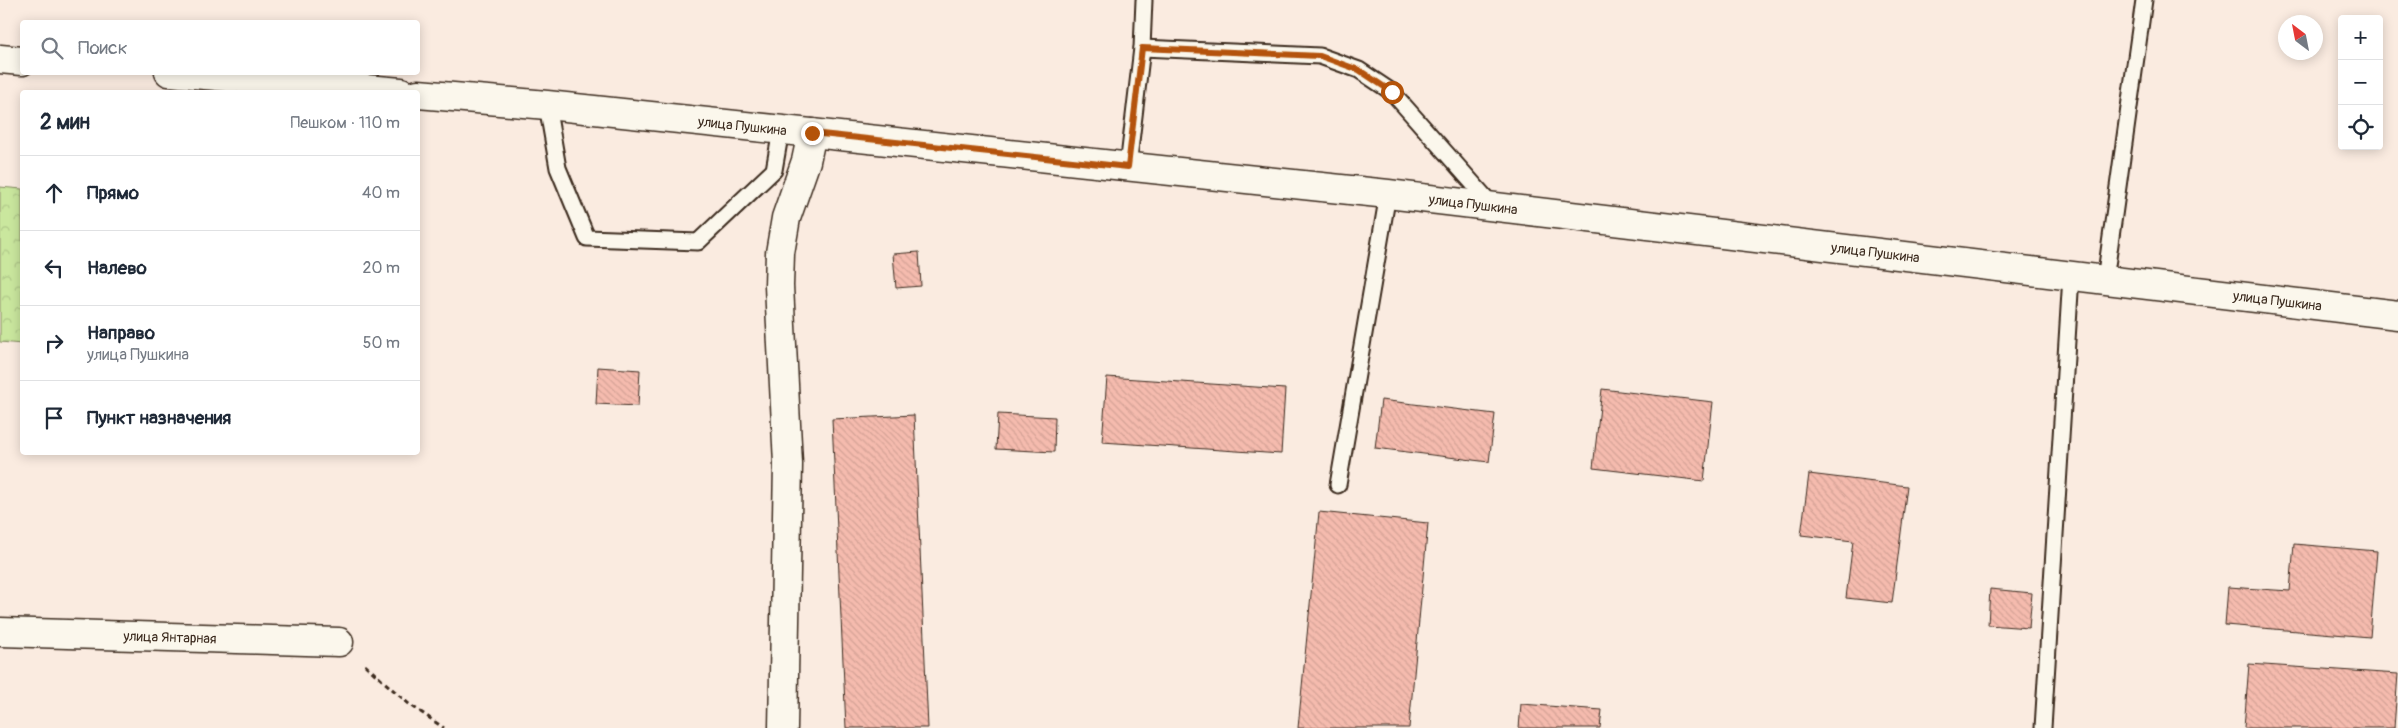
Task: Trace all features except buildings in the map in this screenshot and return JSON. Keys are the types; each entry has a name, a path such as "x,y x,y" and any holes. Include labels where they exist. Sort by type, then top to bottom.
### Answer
{"street":[{"path":"0,59 20,61"},
{"path":"204,75 378,90"},
{"name":"улица Пушкина","path":"420,94 547,105 1388,194 2398,316"},
{"path":"783,728 788,464 779,286 780,253 786,218 806,161 812,133"},
{"name":"улица Янтарная","path":"0,632 339,642"}],"lane":[{"path":"1128,167 1142,48 1144,0"},
{"path":"2105,280 2144,0"},
{"path":"1142,48 1320,56 1359,70 1392,92 1494,207"},
{"path":"547,105 558,168 587,238 698,242 774,170 781,130"},
{"path":"1338,485 1388,194"},
{"path":"2042,728 2071,276"}],"path":[{"path":"339,642 409,704 444,728"}],"green space":[{"path":"0,187 20,189 20,344 0,342"}],"route":[{"path":"812,133 1128,167 1142,48 1320,56 1359,70 1392,92"}]}
